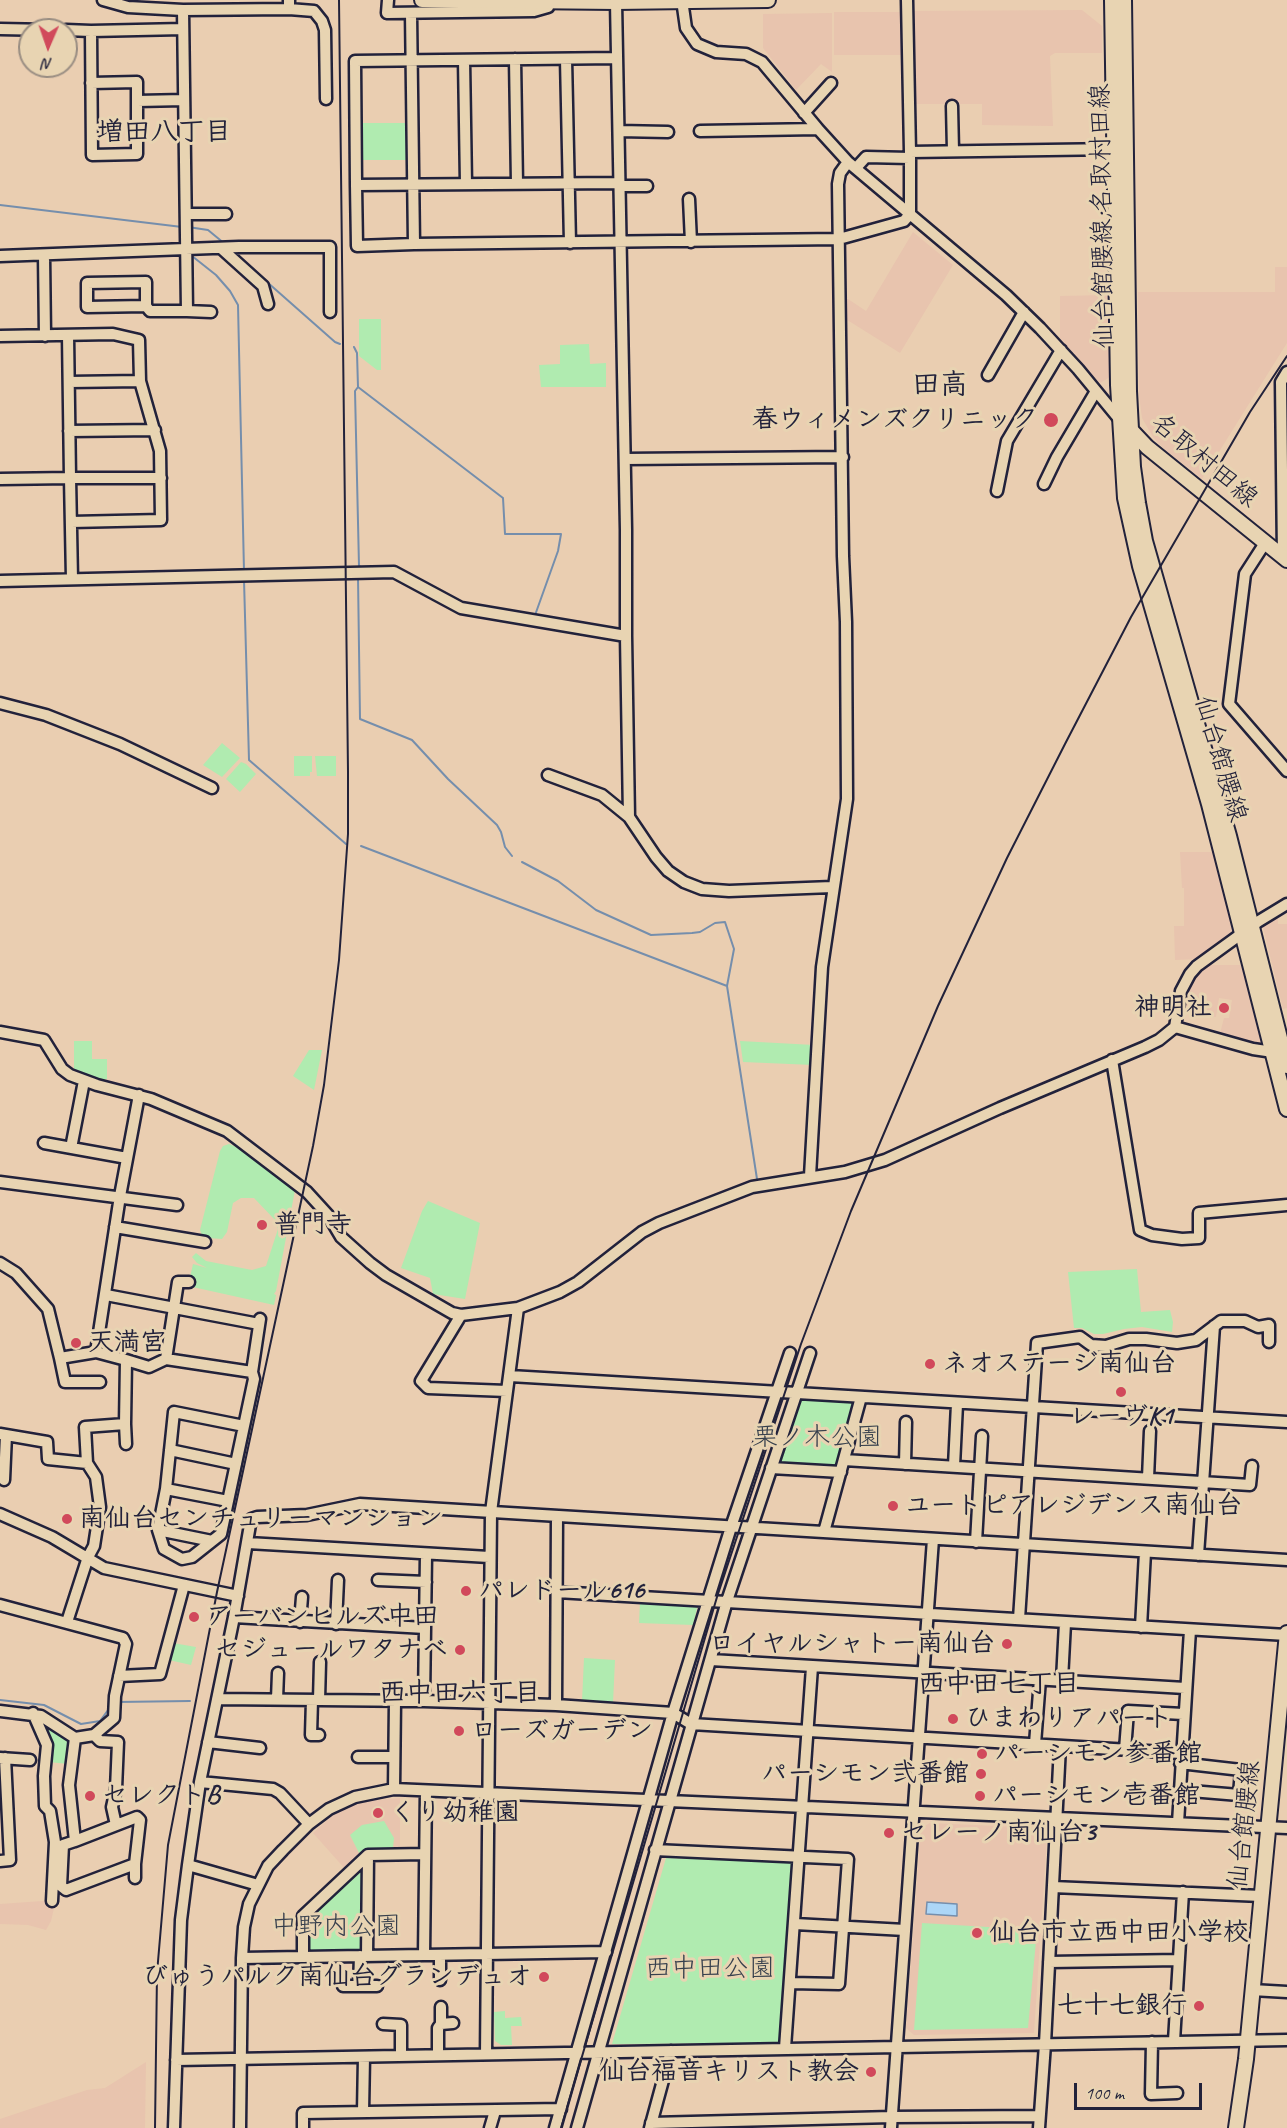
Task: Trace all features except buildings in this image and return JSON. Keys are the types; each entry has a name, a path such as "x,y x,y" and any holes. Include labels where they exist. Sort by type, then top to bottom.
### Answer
{"main road":[{"path":"422,0 616,2 768,0"},
{"name":"仙台館腰線;名取村田線","path":"1112,0 1120,420"},
{"name":"仙台館腰線;名取村田線","path":"1124,0 1131,430"},
{"name":"名取村田線","path":"1120,420 1162,459 1285,559"},
{"name":"仙台館腰線","path":"1120,420 1122,472 1129,522 1283,1057 1287,1109"},
{"name":"仙台館腰線","path":"1131,430 1138,503 1148,551 1229,836 1247,928"},
{"path":"1133,465 1162,459"},
{"name":"仙台館腰線","path":"1236,2128 1248,2040 1269,1827 1284,1705 1287,1634"}],"street":[{"path":"103,0 129,7 183,10 289,5 314,11 322,21 325,30 326,99"},
{"path":"388,0 387,13 534,11 548,7 548,0"},
{"path":"682,0 686,28 697,44 716,52 746,54 762,62 804,113 852,165 1024,312 1061,350 1120,420"},
{"path":"617,58 355,61 357,246 839,239 904,221 910,214 907,0"},
{"path":"616,2 622,243 629,817"},
{"path":"183,10 187,311"},
{"path":"411,13 414,244"},
{"path":"0,29 18,29"},
{"path":"78,30 183,29"},
{"path":"91,31 91,83 92,155 137,154 137,82 91,83"},
{"path":"515,59 517,184"},
{"path":"566,59 570,243"},
{"path":"464,60 466,184"},
{"path":"804,113 831,82"},
{"path":"137,100 184,100"},
{"path":"952,106 953,151"},
{"path":"700,131 818,129"},
{"path":"619,131 668,132"},
{"path":"810,1176 822,967 832,887 847,799 838,184 840,173 866,157 953,151 1116,148"},
{"path":"356,185 568,183 647,186"},
{"path":"690,199 691,242"},
{"path":"187,223 226,214"},
{"path":"0,256 227,248 330,247 330,312"},
{"path":"227,248 263,286 268,304"},
{"path":"44,255 45,336"},
{"path":"146,306 87,307 87,283 146,282 146,306 150,311 211,312"},
{"path":"988,375 1024,312"},
{"path":"0,336 113,334 139,340 140,381 160,451 160,520 71,522"},
{"path":"68,335 72,579"},
{"path":"997,491 1007,441 1061,350"},
{"path":"1285,559 1281,382 1287,372"},
{"path":"69,382 140,381"},
{"path":"1044,484 1057,457 1096,391"},
{"path":"69,431 155,430"},
{"path":"625,459 843,457"},
{"path":"0,479 160,478"},
{"path":"1265,543 1245,574 1229,704 1287,771"},
{"path":"0,581 394,572 461,608 626,636"},
{"path":"0,703 46,715 120,744 212,788"},
{"path":"548,775 602,795 629,817 668,872 684,882 702,889 729,891 832,887"},
{"path":"0,1032 44,1040 62,1069 70,1075 84,1081 139,1095 226,1131 307,1192 328,1215 341,1237 370,1263 452,1313 461,1315 518,1308 578,1282 642,1232 659,1222 752,1187 845,1172 885,1160 1159,1040 1175,1028 1181,991 1190,974 1203,959 1247,928 1287,904"},
{"path":"1175,1028 1283,1057"},
{"path":"1113,1060 1140,1230 1152,1235 1182,1239 1199,1238 1199,1213 1287,1205"},
{"path":"71,1148 84,1081"},
{"path":"96,1352 120,1196 139,1095"},
{"path":"44,1143 127,1158"},
{"path":"0,1182 177,1205"},
{"path":"115,1227 205,1242"},
{"path":"0,1263 16,1273 48,1309 65,1382 100,1382"},
{"path":"166,1359 178,1282 189,1282"},
{"path":"106,1295 174,1307 179,1310 260,1322 252,1372 254,1379 228,1502 221,1534 192,1557 182,1559 164,1549 158,1530 166,1489 174,1412 244,1426"},
{"path":"486,2054 489,1557 491,1512 518,1308"},
{"path":"461,1315 421,1381 428,1388 507,1390"},
{"path":"1019,1619 1037,1343 1080,1337 1091,1345 1106,1346 1129,1339 1146,1338 1177,1343 1196,1340 1221,1321 1245,1321 1258,1327 1269,1324 1269,1342"},
{"path":"1198,1555 1214,1326"},
{"path":"60,1359 96,1352 150,1367 166,1359 252,1372"},
{"path":"555,2128 673,1713 731,1527 790,1353"},
{"path":"577,2128 691,1724 751,1528 810,1353"},
{"path":"126,1360 126,1444"},
{"path":"510,1376 1287,1422"},
{"path":"824,1532 861,1397"},
{"path":"954,1466 957,1404"},
{"path":"905,1464 906,1422"},
{"path":"67,1622 88,1557 94,1546 100,1495 96,1477 87,1463 85,1427 125,1424"},
{"path":"1148,1478 1150,1431"},
{"path":"4,1479 3,1434 47,1442 48,1459 87,1463"},
{"path":"976,1542 982,1436"},
{"path":"170,1450 236,1464"},
{"path":"844,1460 1251,1485 1252,1466"},
{"path":"771,1468 841,1472"},
{"path":"166,1489 228,1502"},
{"path":"174,2128 181,1920 200,1782 234,1617 251,1519 257,1516 307,1515 360,1504 1287,1560"},
{"path":"0,1514 52,1537 104,1568 238,1596"},
{"path":"556,1705 557,1516"},
{"path":"158,1530 212,1541"},
{"path":"892,2122 933,1539"},
{"path":"248,1543 489,1557"},
{"path":"1141,1627 1145,1552"},
{"path":"424,1701 426,1555"},
{"path":"336,1624 338,1580"},
{"path":"378,1580 426,1582"},
{"path":"119,1676 160,1674 184,1585"},
{"path":"557,1592 1287,1634"},
{"path":"300,1622 302,1597"},
{"path":"0,1605 123,1638 126,1644 115,1700 114,1718 94,1736 75,1738 33,1713 0,1711"},
{"path":"234,1617 425,1628"},
{"path":"1062,1680 1065,1623"},
{"path":"1178,1823 1190,1630"},
{"path":"711,1660 1185,1688"},
{"path":"319,1735 311,1735 320,1662"},
{"path":"785,2048 812,1667"},
{"path":"277,1700 278,1673"},
{"path":"1035,1744 1040,1679"},
{"path":"217,1699 489,1702 673,1713 691,1724 1125,1750 1241,1770 1239,1795 1179,1790"},
{"path":"394,1789 395,1701"},
{"path":"1125,1750 1128,1711 1184,1714"},
{"path":"33,1713 47,1745 44,1776 45,1806 50,1811 55,1842 52,1901"},
{"path":"94,1736 100,1741 118,1742 116,1789 112,1807 116,1825"},
{"path":"75,1738 69,1785 75,1841"},
{"path":"208,1742 260,1748"},
{"path":"1039,2128 1059,1746"},
{"path":"358,1757 394,1757"},
{"path":"0,1861 10,1860 3,1758 30,1760"},
{"path":"200,1782 273,1789 280,1793 309,1824"},
{"path":"240,2128 242,1958 249,1904 268,1866 309,1824 329,1809 355,1797 394,1789 1287,1828"},
{"path":"423,1955 426,1791"},
{"path":"135,1864 66,1890 61,1886 63,1845 136,1817 140,1820 135,1878"},
{"path":"655,1850 848,1859 839,1984 791,1983"},
{"path":"303,1957 303,1916 368,1855 425,1854"},
{"path":"359,1986 363,1956 368,1855"},
{"path":"188,1865 258,1885"},
{"path":"1053,1887 1262,1896"},
{"path":"1174,2041 1183,1892"},
{"path":"795,1924 905,1930"},
{"path":"242,1958 606,1952"},
{"path":"440,1955 440,1980"},
{"path":"1049,1962 1179,1960"},
{"path":"343,1986 377,1986"},
{"path":"1252,1990 1287,1992"},
{"path":"438,2055 441,2007"},
{"path":"441,2024 453,2023"},
{"path":"383,2024 401,2025 401,2056"},
{"path":"176,2060 1287,2040"},
{"path":"1152,2042 1151,2094 1177,2093"},
{"path":"671,2051 651,2126 817,2124 1040,2116"},
{"path":"363,2112 364,2056"},
{"path":"303,2128 303,2113 561,2109"},
{"path":"490,2128 495,2111"}],"shaded area":[{"path":"1082,10 1102,26 1102,53 1055,53 1050,56 1053,126 982,125 982,104 912,104 911,11"},
{"path":"834,12 904,12 905,55 834,55"},
{"path":"832,13 832,72 821,64 796,90 763,48 763,14"},
{"path":"913,232 953,265 900,353 844,318 845,297 866,311"},
{"path":"1275,267 1287,267 1287,343 1202,479 1164,449 1153,437 1142,418 1139,395 1138,292 1275,292"},
{"path":"1108,295 1110,377 1100,383 1060,338 1060,296"},
{"path":"1180,852 1212,852 1233,932 1197,959 1175,960 1174,926 1184,926 1184,888 1182,888"},
{"path":"1278,915 1278,924 1287,924 1287,1008 1283,1009 1262,923"},
{"path":"1207,965 1241,965 1263,1049 1219,1037 1224,1018 1229,1018 1232,1000 1219,998 1216,1017 1183,1010 1190,983 1197,972"},
{"path":"400,1798 400,1850 365,1852 346,1870 313,1833 333,1815 347,1807 365,1801"},
{"name":"仙台市立西中田小学校","path":"930,1823 1041,1828 1047,1837 1034,2033 914,2035 906,2028 921,1828"},
{"path":"56,1900 51,1921 46,1930 28,1925 0,1924 0,1904"},
{"path":"146,2062 145,2128 0,2128 0,2119 87,2090 105,2088"}],"green space":[{"path":"358,123 407,123 407,160 358,160"},
{"path":"359,319 381,319 381,370 377,370 359,356"},
{"path":"589,344 590,364 606,363 606,387 541,387 539,365 560,364 560,345"},
{"path":"222,743 240,758 222,777 203,765"},
{"path":"294,756 312,756 310,776 294,776"},
{"path":"315,756 336,756 336,776 317,776"},
{"path":"241,762 256,774 240,792 226,779"},
{"path":"74,1041 92,1041 92,1059 107,1059 105,1082 74,1071"},
{"path":"740,1041 814,1045 813,1065 743,1062"},
{"path":"309,1050 322,1050 314,1090 293,1076"},
{"path":"229,1144 239,1148 292,1184 295,1190 274,1294 276,1295 274,1305 188,1286 193,1264 207,1268 197,1263 192,1257 196,1253 206,1261 252,1270 266,1266 278,1229 275,1220 254,1198 241,1198 233,1203 227,1232 222,1239 202,1235 200,1230 220,1151 223,1146"},
{"path":"428,1201 480,1223 465,1299 433,1294 430,1278 401,1268 422,1211"},
{"path":"1137,1269 1141,1312 1170,1310 1173,1322 1172,1332 1142,1327 1094,1334 1082,1328 1074,1328 1068,1272"},
{"name":"栗ノ木公園","path":"802,1398 855,1403 835,1469 781,1464 780,1462"},
{"path":"640,1602 698,1604 693,1625 639,1623"},
{"path":"173,1643 196,1647 191,1665 169,1660"},
{"path":"584,1658 615,1660 613,1703 582,1701"},
{"path":"39,1718 71,1737 68,1764 49,1762"},
{"path":"384,1821 394,1838 393,1848 365,1849 359,1853 350,1835 362,1825"},
{"name":"西中田公園","path":"666,1858 792,1862 779,2043 612,2044"},
{"name":"中野内公園","path":"360,1867 365,1870 363,1951 307,1953 308,1917"},
{"path":"922,1923 1037,1930 1028,2028 914,2030"},
{"path":"505,2011 505,2018 521,2017 522,2026 511,2026 512,2045 501,2045 495,2041 494,2012"}],"water":[{"path":"927,1902 957,1904 957,1916 926,1914"}],"waterway":[{"path":"0,205 182,227"},
{"path":"188,227 208,230 225,244"},
{"path":"233,252 340,344"},
{"path":"158,255 182,255"},
{"path":"192,256 216,275 230,291 238,305 244,571"},
{"path":"354,347 357,353 358,387 503,498 505,534 561,534 558,551 534,618"},
{"path":"358,387 355,391 359,566 363,568"},
{"path":"358,577 360,719 412,740 448,779 497,825 505,847 512,856"},
{"path":"244,580 249,760 346,844"},
{"path":"361,846 727,986 757,1179"},
{"path":"522,862 558,881 596,910 651,935 700,932 715,923 725,922 734,949 727,986"},
{"path":"0,1700 44,1705 81,1724 100,1721 111,1706"},
{"path":"117,1702 190,1701"}],"railway":[{"path":"155,2128 157,1973 168,1845 217,1592 313,1146 324,1085 339,960 348,834 339,0"},
{"path":"561,2128 717,1597 801,1344 851,1211 938,1006 1007,858 1065,744 1131,617 1250,412 1287,356"}],"place":[{"name":"春ウィメンズクリニック","path":"1051,420"},
{"name":"神明社","path":"1224,1008"},
{"name":"普門寺","path":"262,1225"},
{"name":"天満宮","path":"76,1343"},
{"name":"ネオステージ南仙台","path":"930,1364"},
{"name":"レーヴK1","path":"1121,1392"},
{"name":"ユートピアレジデンス南仙台","path":"893,1506"},
{"name":"南仙台センチュリーマンション","path":"67,1519"},
{"name":"パレドール616","path":"466,1591"},
{"name":"アーバンヒルズ中田","path":"194,1617"},
{"name":"ロイヤルシャトー南仙台","path":"1007,1644"},
{"name":"セジュールワタナベ","path":"460,1650"},
{"name":"ひまわりアパート","path":"953,1719"},
{"name":"ローズガーデン","path":"459,1731"},
{"name":"パーシモン参番館","path":"982,1754"},
{"name":"パーシモン弐番館","path":"981,1774"},
{"name":"セレクトB","path":"90,1796"},
{"name":"パーシモン壱番館","path":"980,1796"},
{"name":"くり幼稚園","path":"378,1813"},
{"name":"セレーノ南仙台3","path":"889,1833"},
{"name":"仙台市立西中田小学校","path":"977,1933"},
{"name":"びゅうパルク南仙台グランデュオ","path":"544,1977"},
{"name":"七十七銀行","path":"1199,2006"},
{"name":"仙台福音キリスト教会","path":"871,2072"}],"district":[{"name":"増田八丁目","path":"164,133"},
{"name":"田高","path":"940,386"},
{"name":"西中田七丁目","path":"999,1685"},
{"name":"西中田六丁目","path":"460,1694"}]}
